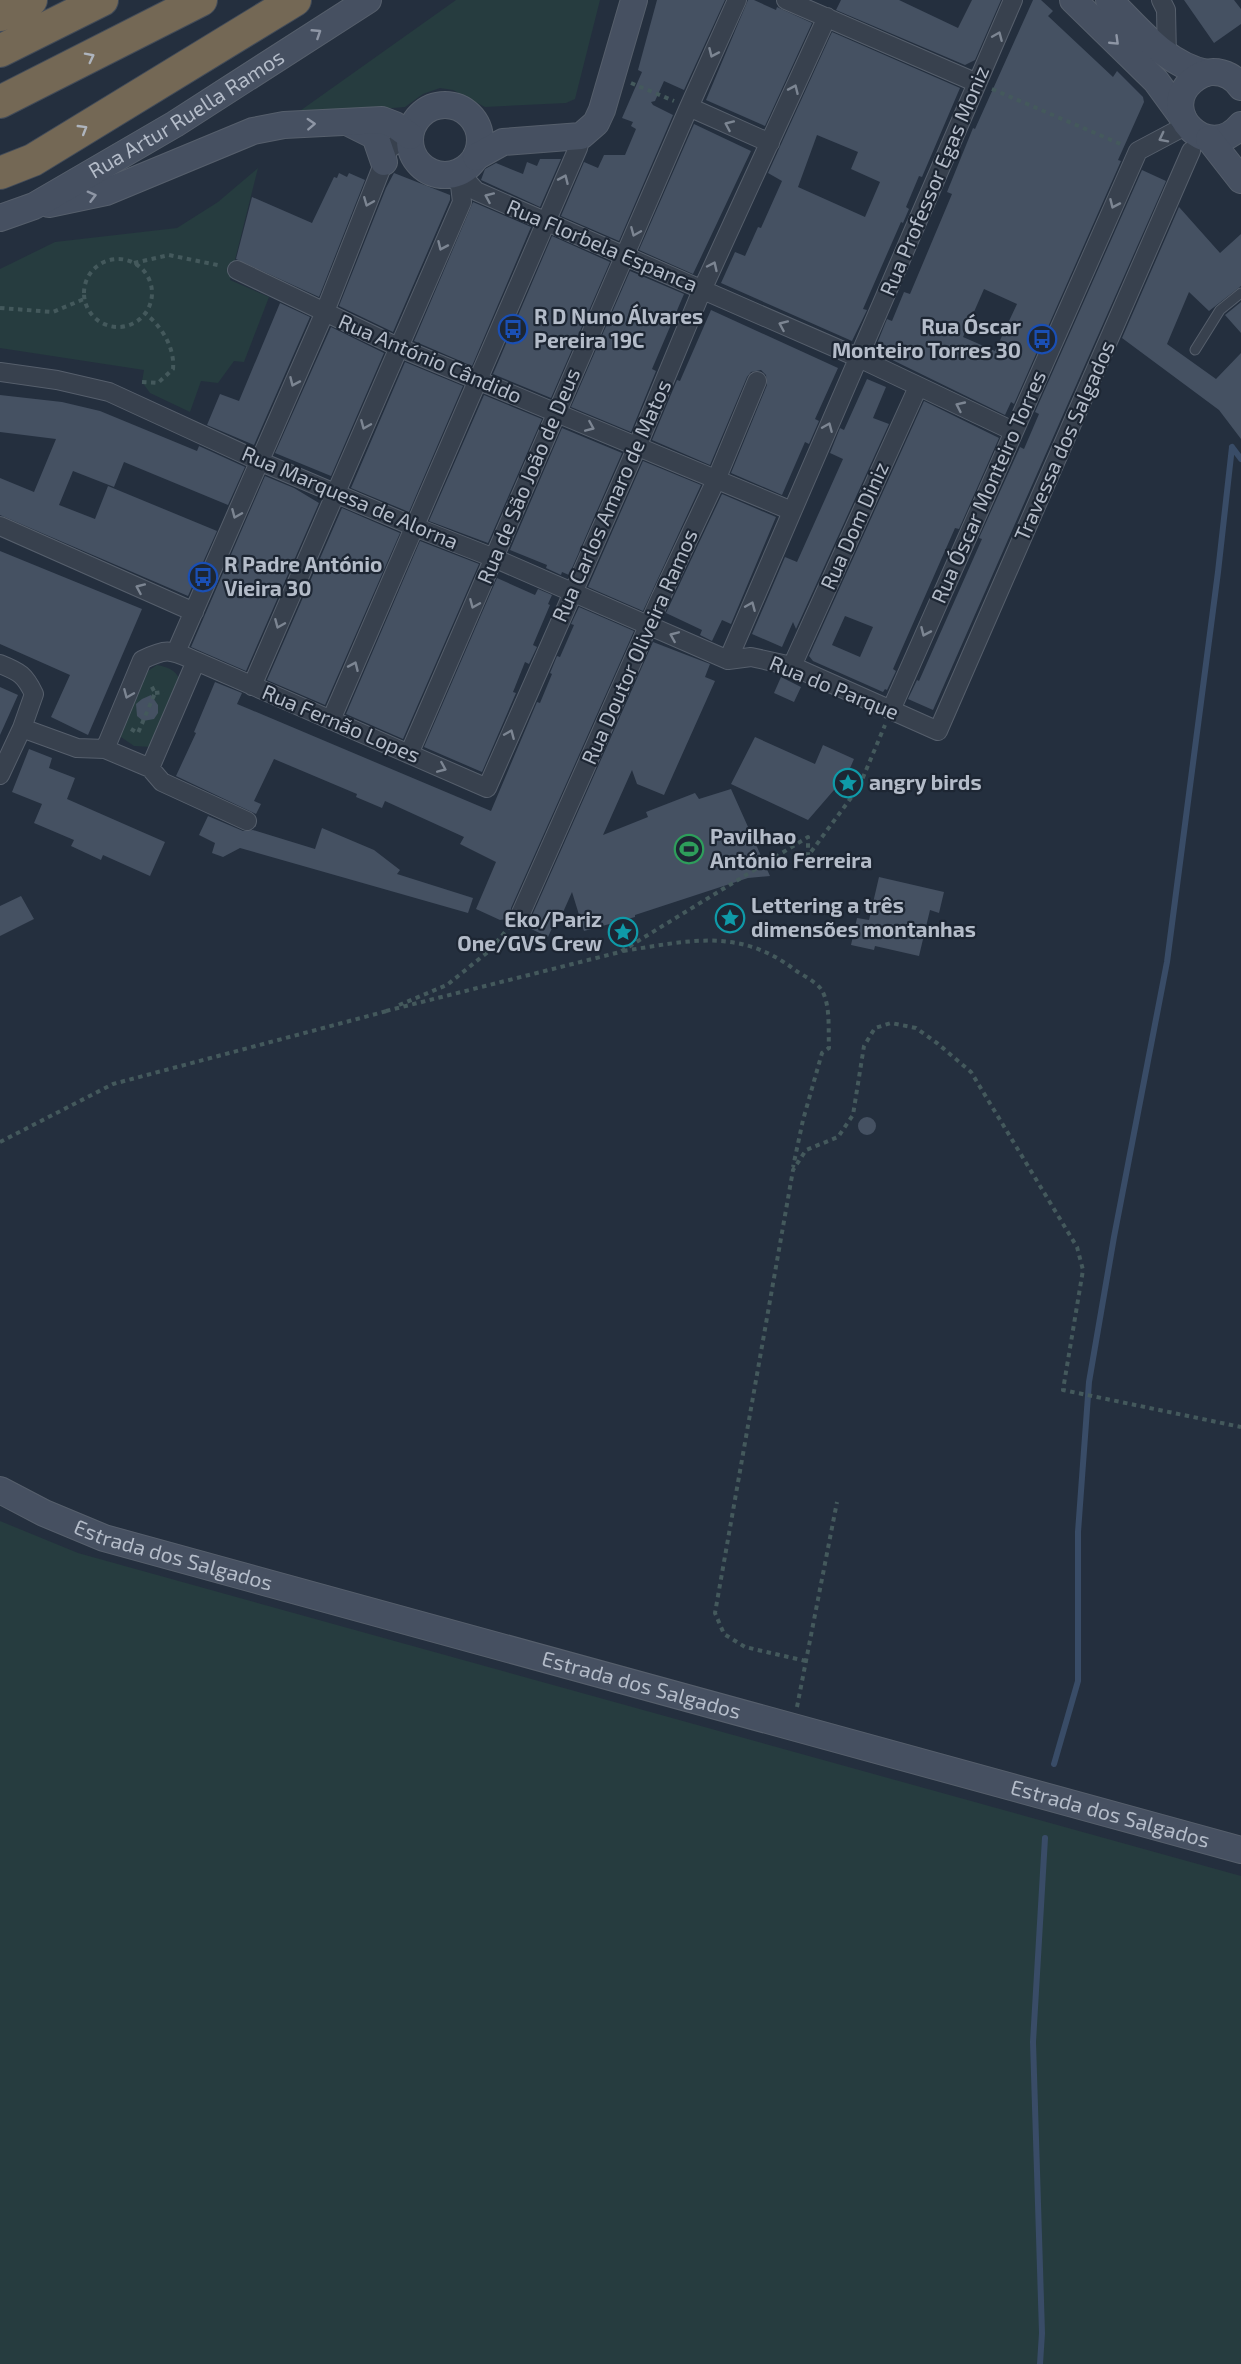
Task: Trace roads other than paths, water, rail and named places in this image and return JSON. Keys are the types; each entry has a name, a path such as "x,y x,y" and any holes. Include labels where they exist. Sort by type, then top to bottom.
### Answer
{"highway":[{"path":"0,15 31,0"},
{"path":"0,51 102,0"},
{"path":"0,102 201,0"},
{"path":"0,172 33,160 295,0"}],"main road":[{"name":"Rua Artur Ruella Ramos","path":"0,218 34,206 175,124 368,0"},
{"path":"34,206 82,199 106,192 253,131 284,125 382,120 395,125 410,140 417,160 424,169 435,174 463,167 503,142 581,136 596,123 602,110 634,0"},
{"path":"1073,0 1156,81 1185,122 1197,134 1200,145 1241,180"},
{"path":"1109,0 1167,57 1189,69 1230,78"},
{"path":"1185,122 1181,101 1189,83 1230,78"},
{"path":"410,140 418,117 427,110 438,105 450,105 462,109 474,121 481,138 480,149 463,167"},
{"path":"474,121 497,130 581,136"},
{"path":"349,123 375,136 384,162"},
{"path":"1200,145 1238,134"},
{"name":"Estrada dos Salgados","path":"0,1481 44,1513"},
{"name":"Estrada dos Salgados","path":"0,1490 44,1513 104,1538 1241,1850"}],"street":[{"name":"Rua de São João de Deus","path":"409,754 737,0"},
{"path":"786,0 977,83"},
{"name":"Rua Professor Egas Moniz","path":"728,660 1013,0"},
{"path":"1161,0 1166,10 1167,57"},
{"name":"Rua Carlos Amaro de Matos","path":"487,788 571,592 637,447 702,290 827,17"},
{"path":"689,107 770,142"},
{"name":"Rua Óscar Monteiro Torres","path":"891,710 1138,151 1185,122"},
{"path":"331,720 578,148 581,136"},
{"path":"105,749 142,660 169,651 194,612 324,314 389,149 396,144 410,140"},
{"name":"Travessa dos Salgados","path":"938,731 1200,145"},
{"path":"252,686 462,202 460,185 463,167"},
{"name":"Rua Florbela Espanca","path":"463,167 467,181 476,191 859,358 1013,431"},
{"name":"Rua António Cândido","path":"237,270 324,314 398,347 792,511"},
{"name":"Rua Marquesa de Alorna","path":"0,372 57,380 109,392 259,461 494,558 728,660"},
{"name":"Rua Doutor Oliveira Ramos","path":"521,913 716,480 757,381"},
{"name":"Rua Dom Diniz","path":"792,666 918,387"},
{"path":"0,526 194,612"},
{"name":"Rua Fernão Lopes","path":"169,651 487,788"},
{"name":"Rua do Parque","path":"728,660 751,657 792,666 938,731"},
{"path":"150,768 196,661"},
{"path":"0,664 27,679 34,694 22,728 0,775"},
{"path":"22,728 77,748 105,749 150,768 162,782 247,821"}],"lane":[{"path":"1195,350 1220,310 1241,293"}],"waterway":[{"path":"1232,447 1241,459"},
{"path":"1054,1764 1078,1681 1078,1532 1089,1382 1114,1237 1167,962 1232,447"},
{"path":"1040,2364 1042,2333 1033,2042 1045,1838"}],"place":[{"name":"R D Nuno Álvares Pereira 19C","path":"513,329"},
{"name":"Rua Óscar Monteiro Torres 30","path":"1042,339"},
{"name":"R Padre António Vieira 30","path":"203,577"},
{"name":"angry birds","path":"848,783"},
{"name":"Pavilhao António Ferreira","path":"689,849"},
{"name":"Lettering a três dimensões montanhas","path":"730,918"},
{"name":"Eko/Pariz One/GVS Crew","path":"623,932"}]}
